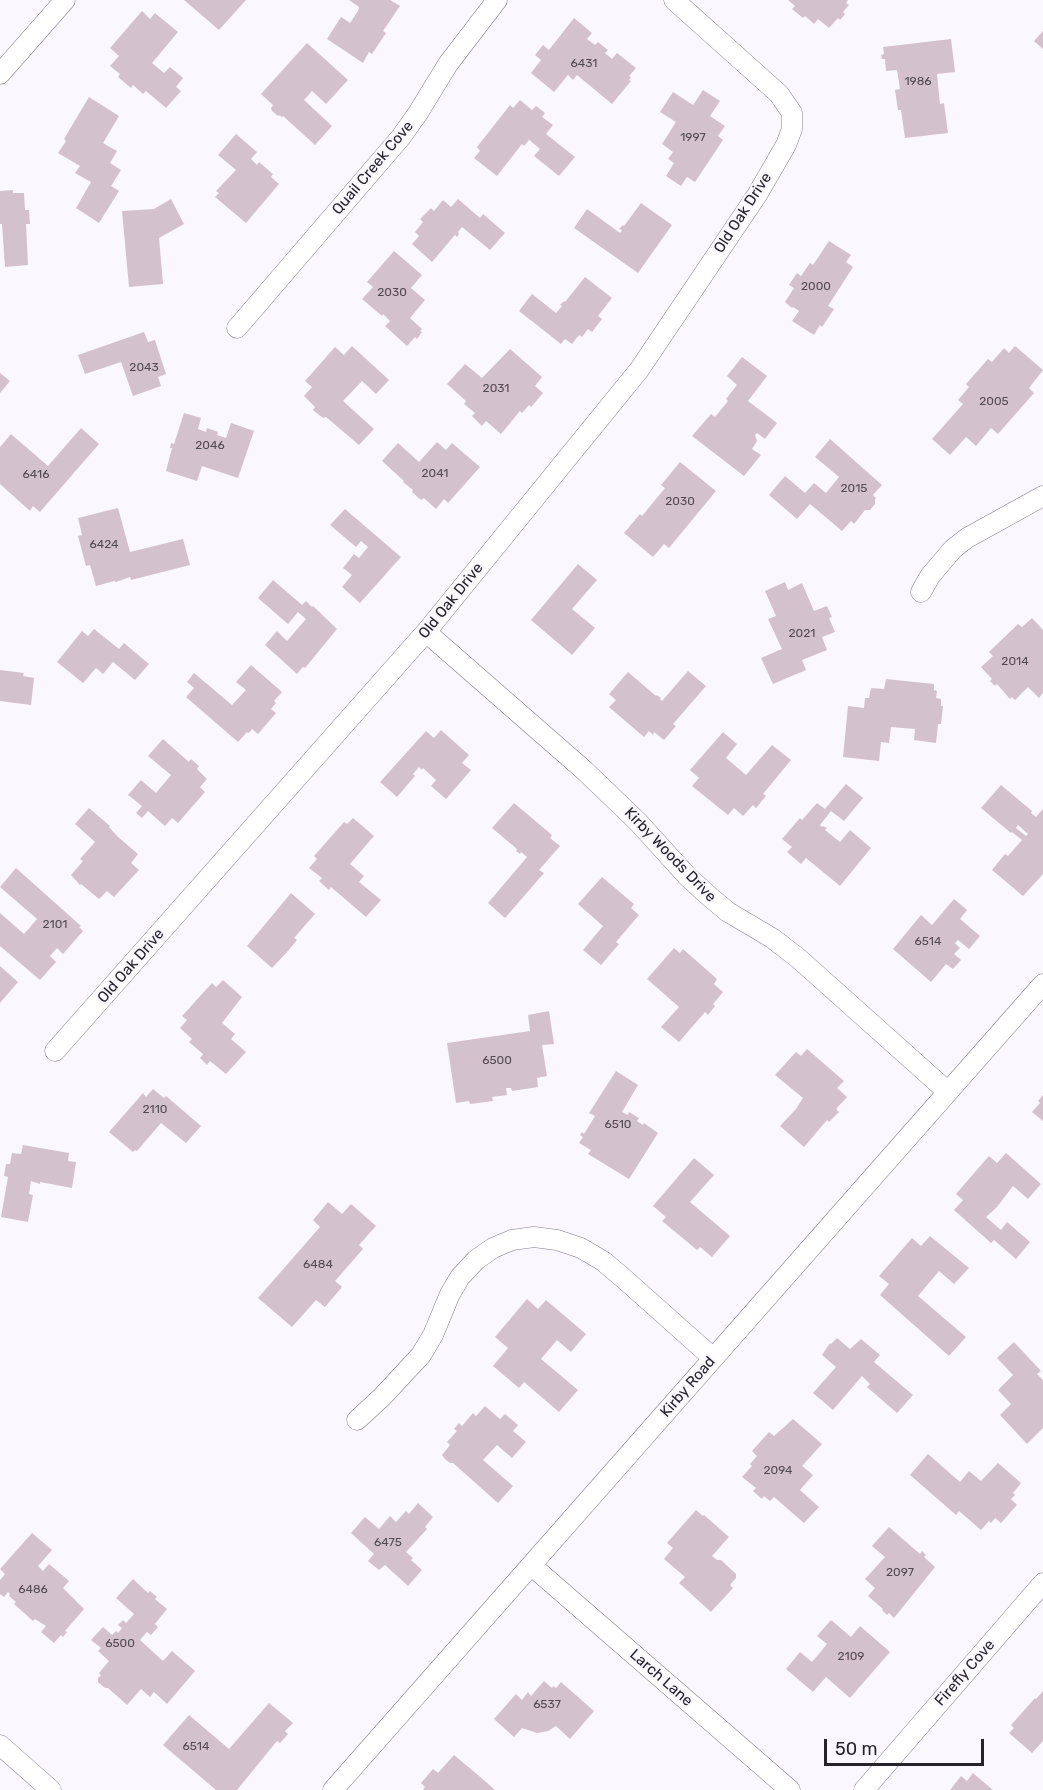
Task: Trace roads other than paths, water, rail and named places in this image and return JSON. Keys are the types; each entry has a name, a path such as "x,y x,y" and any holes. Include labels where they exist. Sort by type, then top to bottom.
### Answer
{"street":[{"path":"0,74 65,0"},
{"name":"Quail Creek Cove","path":"237,327 401,137 448,64 497,0"},
{"name":"Old Oak Drive","path":"55,1051 426,632 639,370 757,195 786,145 792,129 792,113 778,94 674,0"},
{"path":"921,592 930,576 953,549 967,538 1043,496"},
{"name":"Kirby Woods Drive","path":"426,632 613,797 688,877 710,897 728,912 772,938 798,958 948,1092"},
{"name":"Kirby Road","path":"333,1790 1043,984"},
{"path":"357,1420 382,1397 420,1355 433,1335 450,1294 460,1277 476,1260 493,1248 512,1240 534,1237 557,1240 581,1248 603,1261 712,1358"},
{"name":"Larch Lane","path":"532,1566 790,1790"},
{"name":"Firefly Cove","path":"864,1790 1043,1583"},
{"path":"0,1745 51,1790"}]}
